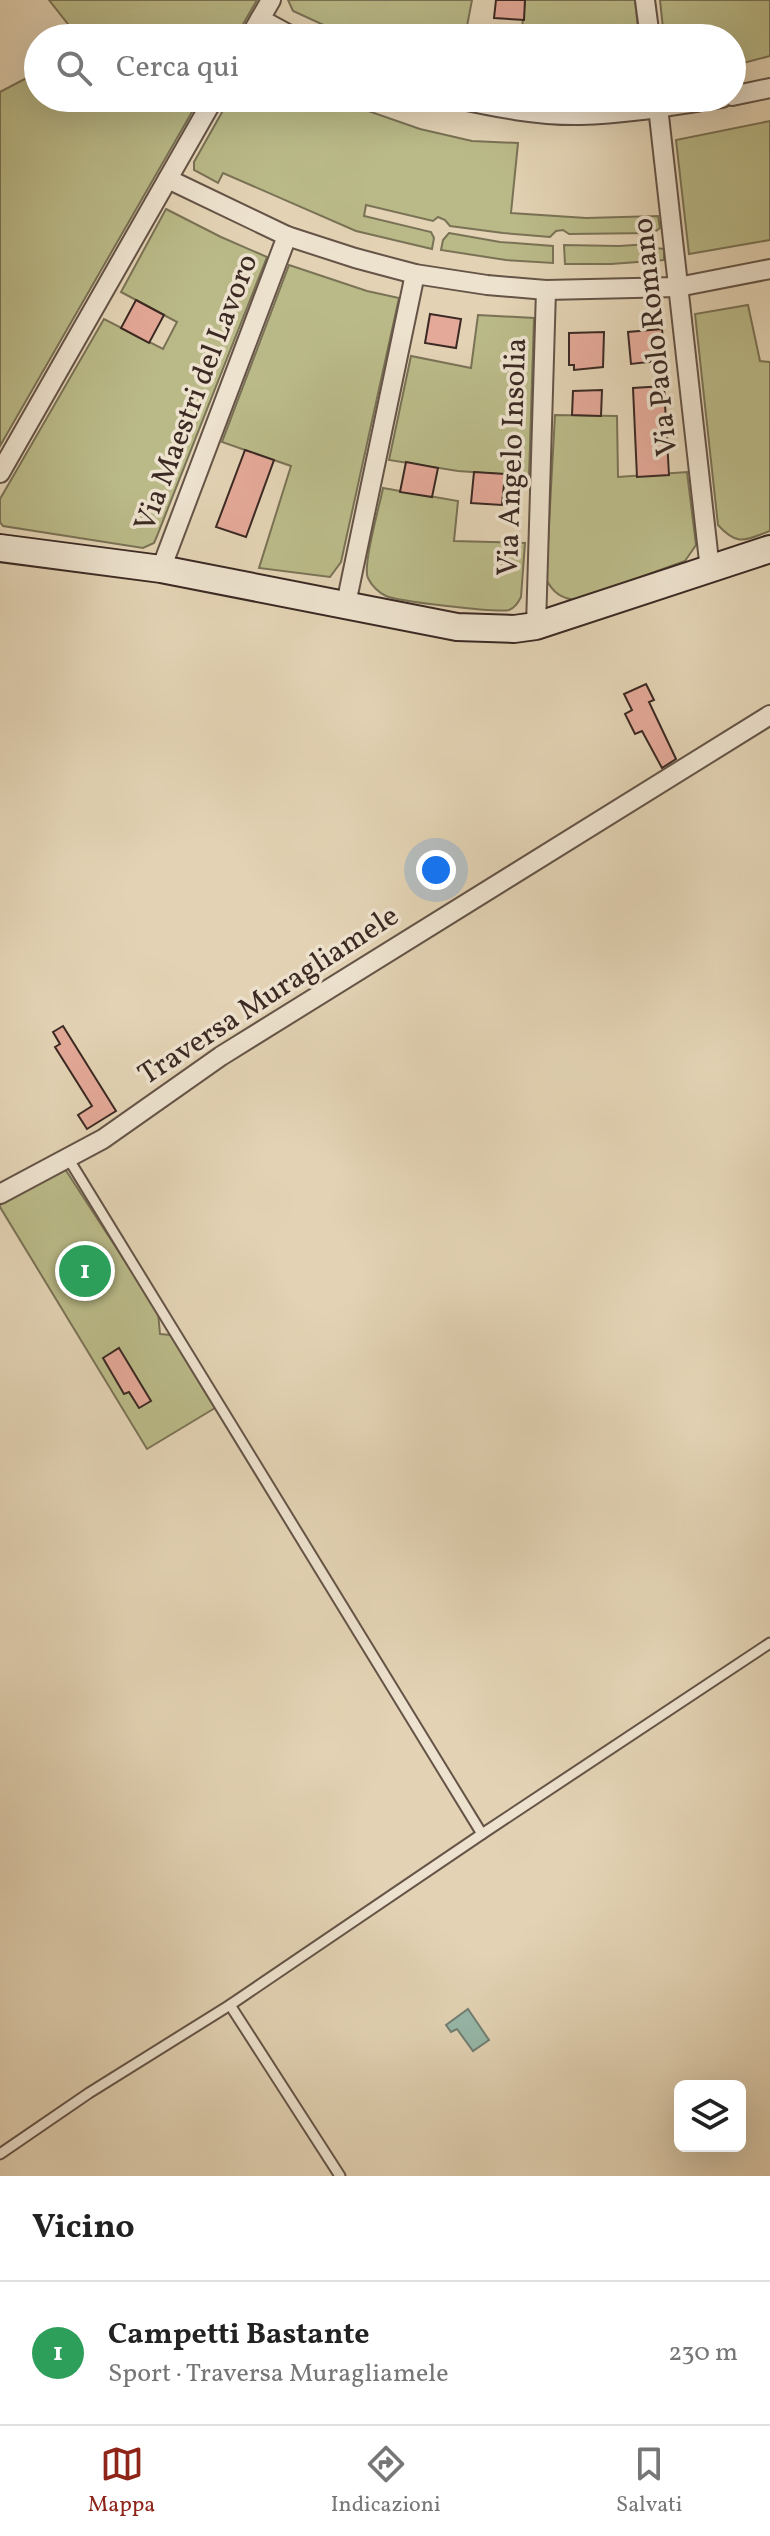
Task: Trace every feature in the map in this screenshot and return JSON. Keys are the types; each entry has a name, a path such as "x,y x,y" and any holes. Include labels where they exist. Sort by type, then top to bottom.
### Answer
{"main road":[{"path":"0,548 161,569 457,627 514,629 536,626 770,549"}],"street":[{"path":"257,24 271,0"},
{"path":"645,0 648,24"},
{"path":"260,19 269,24"},
{"path":"746,93 770,88"},
{"path":"0,473 206,112"},
{"path":"544,112 580,115 600,112"},
{"name":"Via Paolo Romano","path":"659,112 710,570"},
{"path":"168,179 287,236 415,274 487,285 546,290 678,287 770,269"},
{"name":"Via Maestri del Lavoro","path":"161,569 287,236"},
{"path":"346,604 415,274"},
{"name":"Via Angelo Insolia","path":"536,626 546,290"},
{"name":"Traversa Muragliamele","path":"0,1194 103,1139 221,1056 770,715"}],"lane":[{"path":"68,1158 482,1834"},
{"path":"0,2154 89,2093 230,2005 770,1643"},
{"path":"230,2005 340,2176"}],"green space":[{"path":"49,0 257,0 243,24 68,24"},
{"path":"288,0 472,0 467,24 321,24 293,11"},
{"path":"525,0 635,0 638,24 522,24"},
{"path":"660,0 770,0 770,56 746,62 746,24 663,24"},
{"path":"24,79 24,112 192,112 0,446 0,92"},
{"path":"222,112 371,112 420,129 472,141 518,143 511,213 586,218 658,216 660,228 653,233 569,234 563,230 556,231 550,237 450,226 438,217 433,221 366,205 364,216 431,232 434,238 432,249 356,231 223,173 218,183 194,170 194,162"},
{"path":"770,121 770,240 689,254 676,140"},
{"path":"166,209 267,257 154,543 143,548 3,526 0,522 0,499 104,319 163,349 177,322 121,292"},
{"path":"449,233 500,242 553,246 553,263 506,260 441,250 443,240"},
{"path":"650,244 654,248 664,249 664,260 565,264 564,245"},
{"path":"289,265 367,291 399,298 341,562 330,577 259,568 291,466 222,442"},
{"path":"748,305 760,361 770,362 770,531 742,540 731,536 718,525 695,314"},
{"path":"478,315 534,318 529,476 458,471 389,460 411,356 471,368"},
{"path":"555,415 617,416 618,477 687,472 696,545 685,561 577,600 562,597 552,588 546,579"},
{"path":"383,488 458,501 454,541 525,543 521,597 516,605 509,610 467,608 394,598 378,591 369,581 367,572"},
{"path":"65,1169 158,1312 160,1334 171,1335 215,1408 147,1449 0,1207"}],"shaded area":[{"path":"468,2009 489,2040 473,2051 457,2029 451,2032 446,2025"}],"building":[{"path":"496,0 525,0 524,20 494,18"},
{"path":"136,300 164,315 149,343 121,328"},
{"path":"430,314 461,319 456,348 425,343"},
{"path":"662,329 665,360 631,364 628,332"},
{"path":"604,332 603,367 574,370 574,365 569,365 569,333"},
{"path":"664,386 669,475 637,477 633,388"},
{"path":"602,390 601,416 572,415 573,391"},
{"path":"245,450 274,460 246,537 216,527"},
{"path":"406,462 438,468 432,497 400,492"},
{"path":"474,472 505,474 502,505 471,503"},
{"path":"646,684 654,700 649,702 676,759 662,768 642,731 635,734 625,714 632,710 624,694"},
{"path":"63,1026 116,1111 87,1129 78,1115 92,1106 55,1047 60,1044 53,1032"},
{"path":"119,1348 151,1401 139,1408 129,1392 124,1394 103,1358"}],"place":[{"name":"Campetti Bastante","path":"85,1271"}]}
